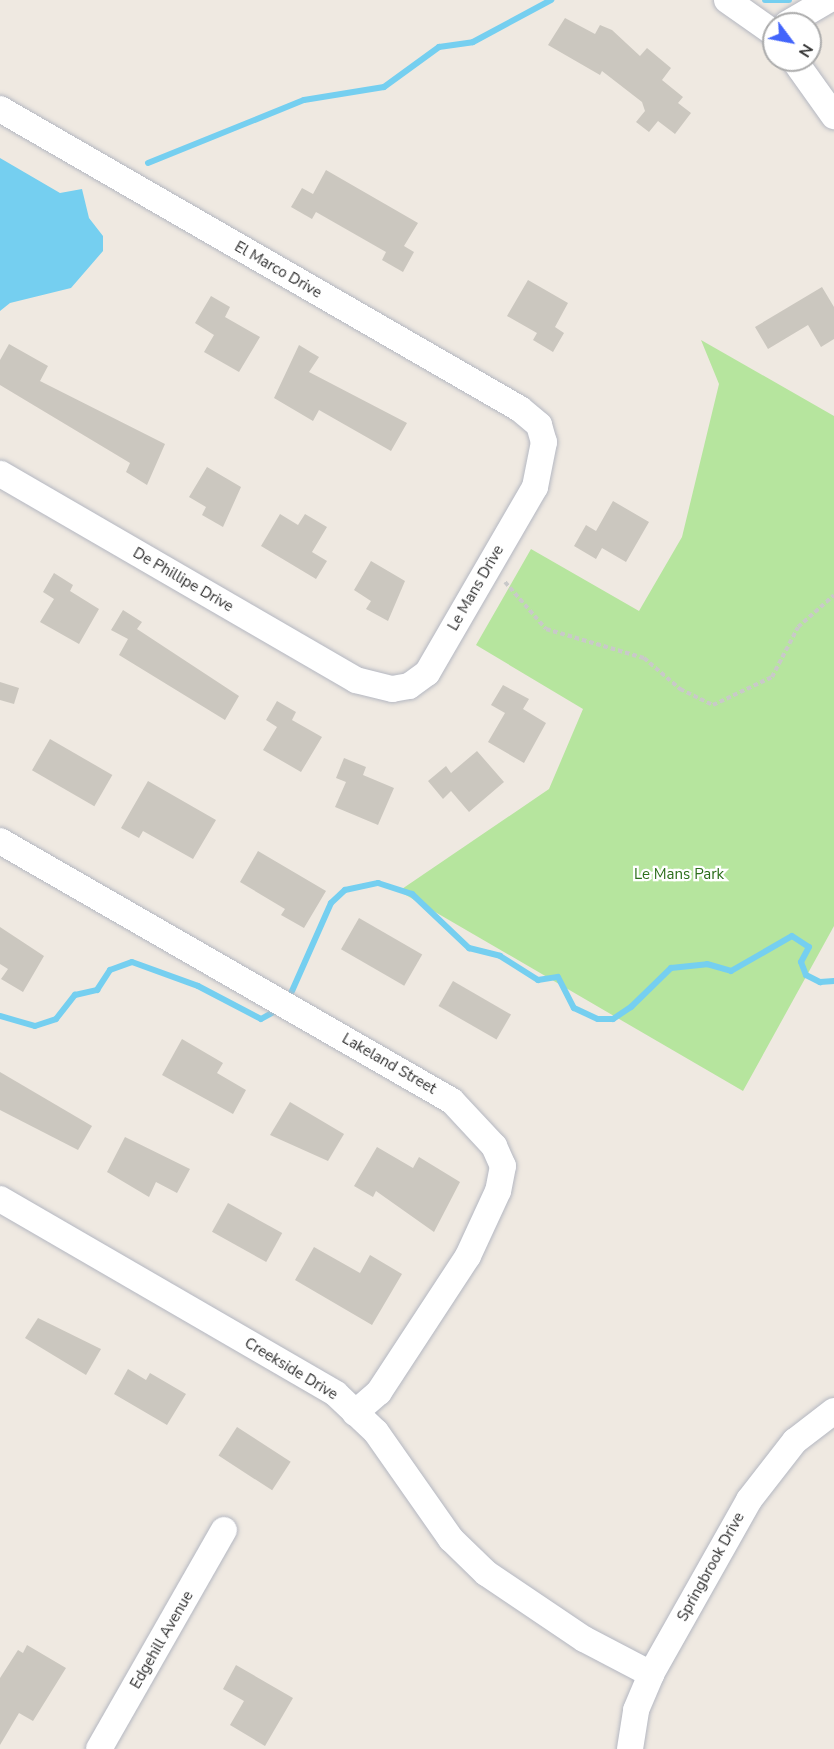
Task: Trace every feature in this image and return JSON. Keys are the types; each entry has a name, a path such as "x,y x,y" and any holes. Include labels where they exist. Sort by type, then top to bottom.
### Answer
{"street":[{"path":"727,0 762,24"},
{"path":"808,12 828,0"},
{"path":"803,72 834,116"},
{"name":"El Marco Drive","path":"0,109 520,409 538,425 544,442"},
{"name":"Le Mans Drive","path":"366,684 409,686 427,673 535,487 544,442"},
{"name":"De Phillipe Drive","path":"0,474 366,684"},
{"name":"Lakeland Street","path":"0,841 452,1101 494,1146 502,1166 498,1191 468,1256 379,1392 355,1413"},
{"name":"Creekside Drive","path":"0,1199 336,1394 376,1432 451,1539 486,1573 584,1639 651,1674"},
{"name":"Springbrook Drive","path":"630,1749 636,1710 651,1674 749,1500 795,1441 834,1411"},
{"name":"Edgehill Avenue","path":"99,1749 224,1530"}],"path":[{"path":"488,568 546,629 644,658 680,689 713,705 772,677 798,627 834,595"}],"green space":[{"name":"Le Mans Park","path":"701,340 834,416 834,926 743,1091 399,891 549,789 583,709 476,645 531,549 639,611 682,537 719,384"}],"water":[{"path":"0,158 60,193 82,189 89,218 103,236 103,251 71,288 10,303 0,311"}],"building":[{"path":"565,18 595,34 600,25 612,30 640,56 647,48 671,68 662,80 683,97 678,103 691,113 675,134 658,121 649,132 636,122 645,111 642,102 602,71 600,75 548,45"},
{"path":"326,170 418,223 404,246 414,252 403,272 382,260 386,252 316,212 312,219 291,207 302,188 313,194"},
{"path":"528,280 568,303 555,327 564,333 553,352 533,340 537,333 507,316"},
{"path":"822,287 834,307 834,339 821,347 808,325 768,349 755,327"},
{"path":"211,296 230,307 225,317 260,337 239,372 204,352 214,335 195,323"},
{"path":"9,344 48,366 40,381 165,444 147,485 126,472 130,463 0,385 0,360"},
{"path":"299,345 319,357 309,372 407,423 391,451 319,410 313,421 274,398"},
{"path":"207,467 241,487 223,527 202,515 206,507 189,497"},
{"path":"613,501 649,522 626,562 602,548 596,559 574,546 586,525 596,531"},
{"path":"280,514 298,525 305,514 327,527 312,552 327,561 316,579 261,546"},
{"path":"371,561 405,581 388,621 366,609 371,601 354,590"},
{"path":"54,573 73,585 70,591 99,609 79,644 40,622 54,599 43,592"},
{"path":"123,610 142,622 137,629 239,696 225,720 119,655 128,639 111,630"},
{"path":"0,682 19,688 14,704 0,700"},
{"path":"503,685 529,699 523,709 546,723 524,763 488,742 505,713 491,705"},
{"path":"277,701 296,712 292,720 322,737 301,772 263,750 277,727 266,720"},
{"path":"50,739 112,775 94,806 32,770"},
{"path":"477,751 504,782 469,812 451,791 443,799 428,781 446,766 451,773"},
{"path":"344,758 366,767 363,775 394,788 378,825 335,807 346,782 336,778"},
{"path":"148,781 216,820 193,859 143,831 139,838 121,828"},
{"path":"258,851 326,891 304,928 281,915 285,909 240,882"},
{"path":"359,918 422,954 404,986 341,949"},
{"path":"0,927 44,956 23,992 1,979 8,969 0,964"},
{"path":"453,981 511,1014 497,1040 438,1006"},
{"path":"182,1039 223,1063 217,1073 246,1090 233,1114 162,1075"},
{"path":"0,1072 92,1126 78,1150 0,1110"},
{"path":"290,1102 344,1134 328,1161 270,1135"},
{"path":"125,1137 190,1169 177,1193 156,1182 149,1197 107,1172"},
{"path":"377,1147 413,1168 419,1157 460,1182 434,1232 376,1191 373,1197 354,1186"},
{"path":"228,1203 282,1233 266,1262 212,1232"},
{"path":"314,1247 360,1273 370,1255 402,1274 372,1325 295,1280"},
{"path":"38,1318 101,1349 86,1375 25,1338"},
{"path":"128,1369 146,1380 150,1373 186,1394 167,1425 114,1394"},
{"path":"237,1427 291,1462 272,1490 218,1456"},
{"path":"27,1645 66,1668 33,1721 19,1713 0,1745 0,1678 18,1650 23,1653"},
{"path":"236,1665 293,1698 265,1746 230,1725 244,1701 223,1689"}],"waterway":[{"path":"148,163 304,100 384,87 439,47 473,42 551,0"},
{"path":"765,0 789,0"},
{"path":"292,991 331,903 345,890 378,883 412,894 469,948 500,956 538,980 558,977 574,1008 598,1019 613,1019 631,1007 671,968 707,964 731,971 792,936 809,947 801,962 806,975 820,982 834,981"},
{"path":"0,1016 35,1026 56,1019 75,995 97,990 110,970 132,962 198,986 261,1019 272,1013"}]}
